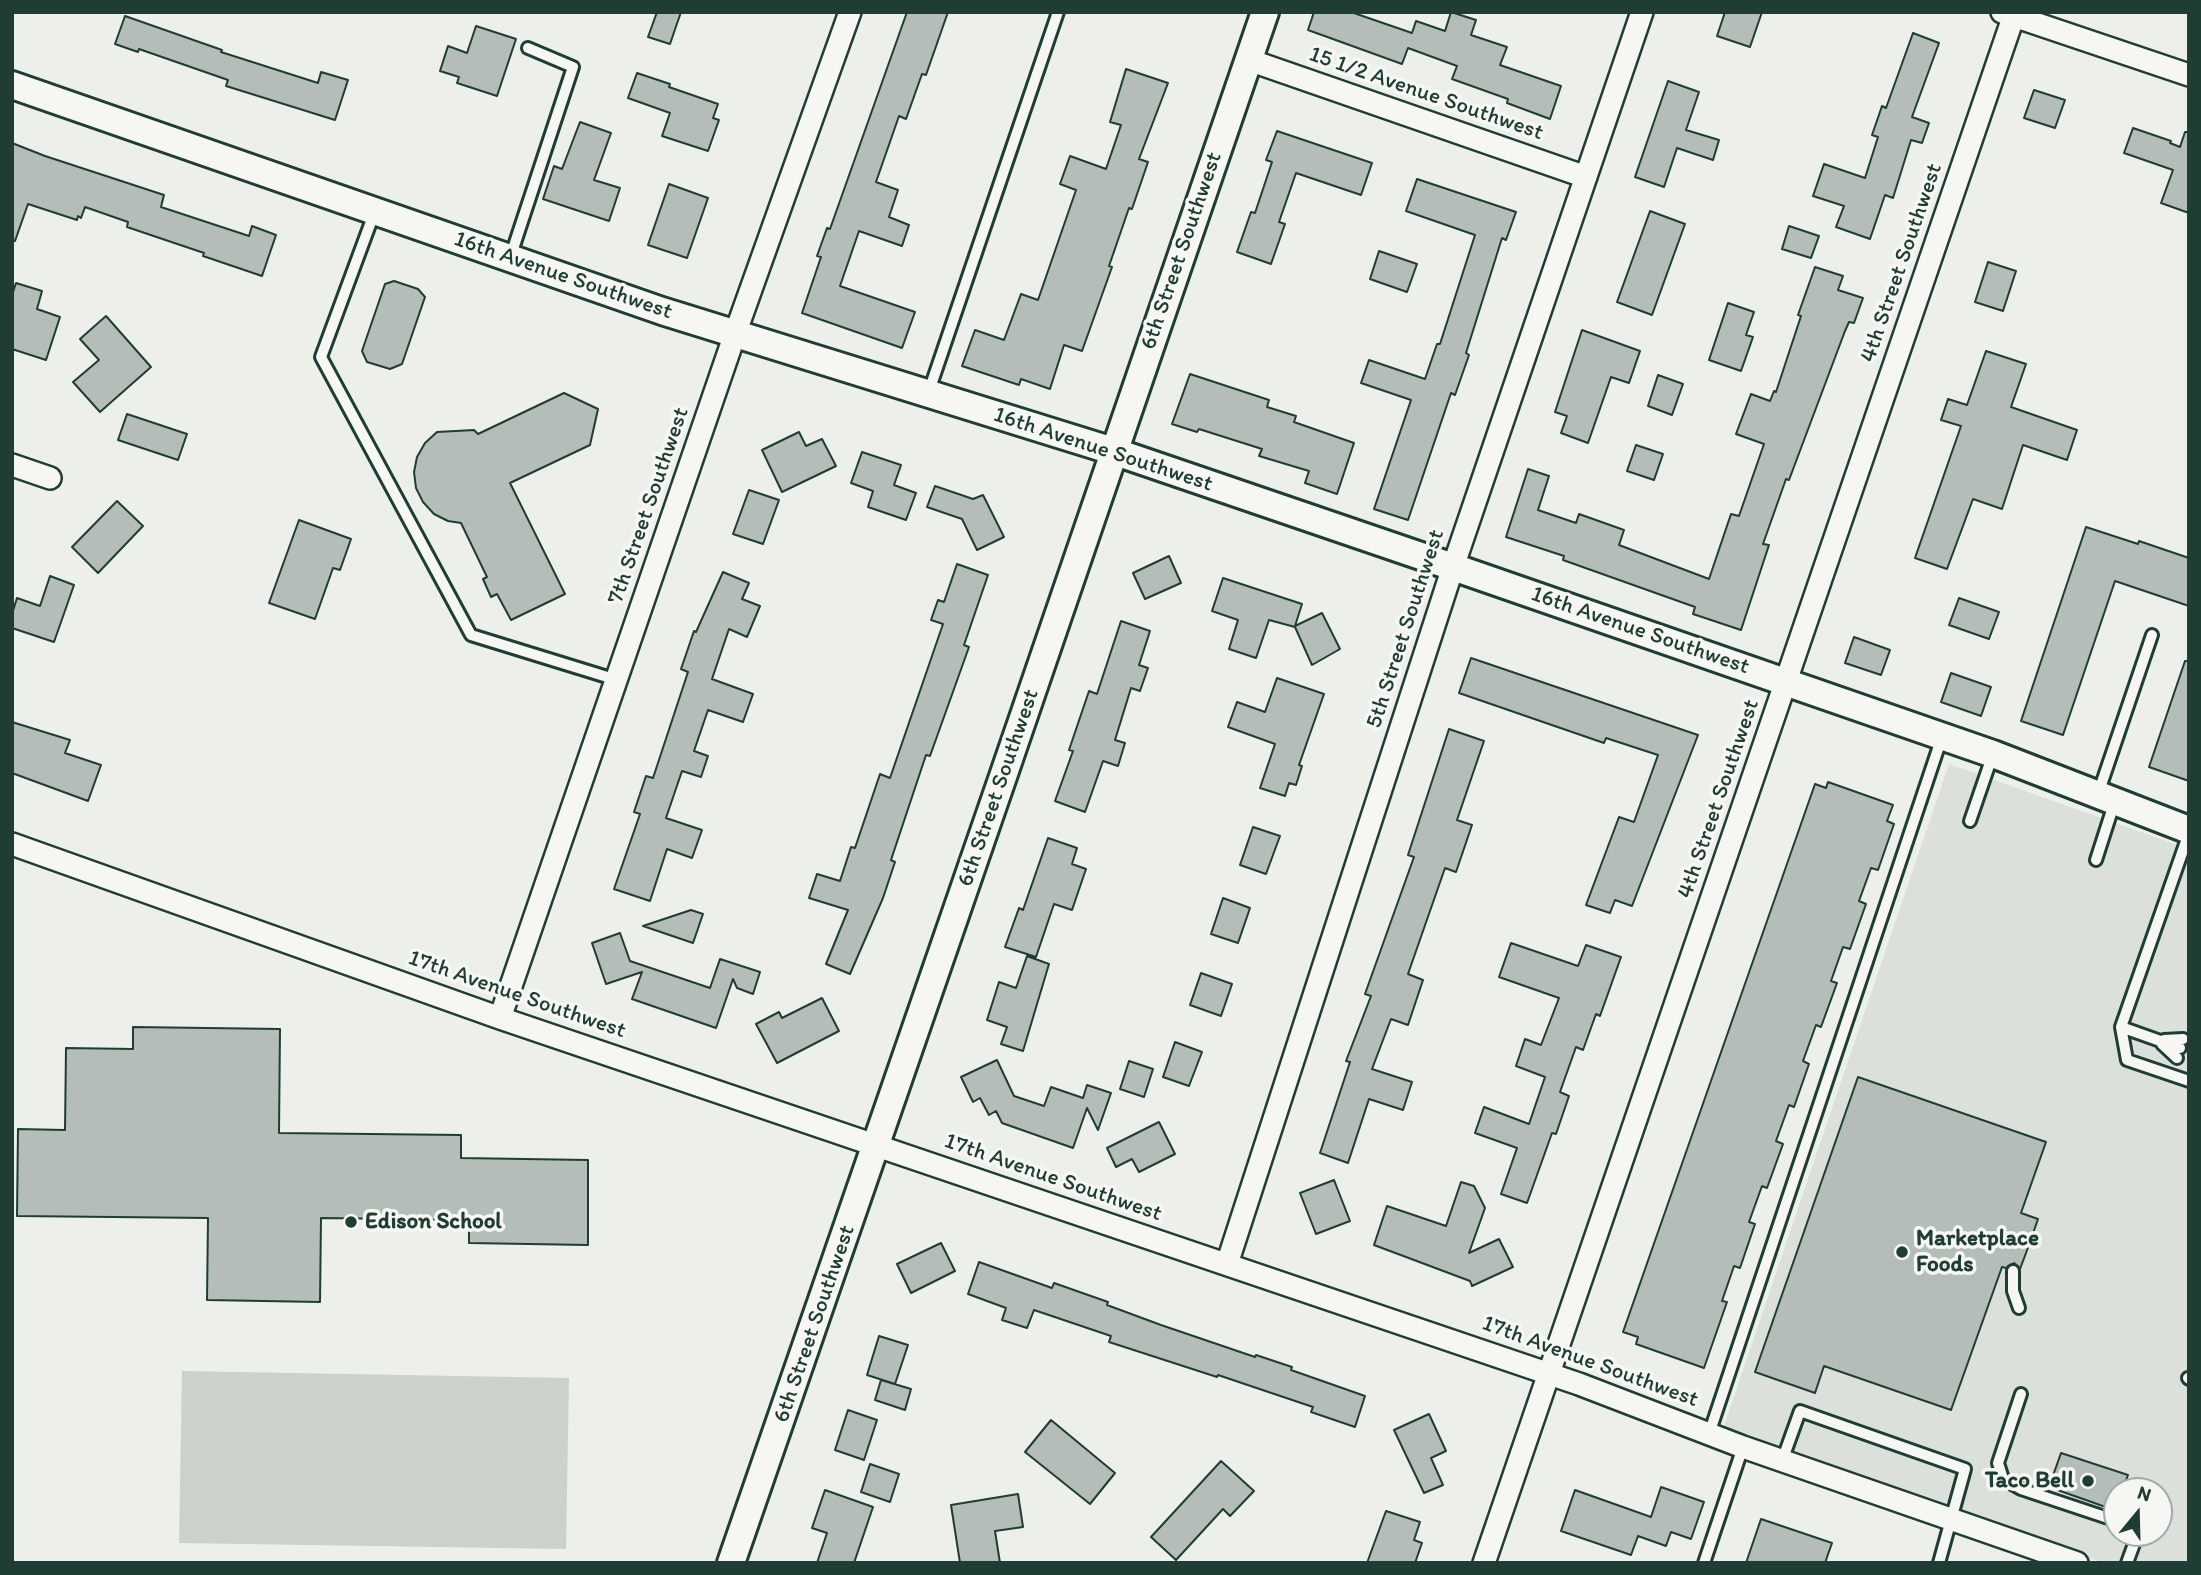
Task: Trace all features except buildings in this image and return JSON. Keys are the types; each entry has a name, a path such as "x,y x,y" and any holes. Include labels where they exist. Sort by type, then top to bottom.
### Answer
{"street":[{"name":"7th Street Southwest","path":"500,1018 735,334 850,12"},
{"name":"6th Street Southwest","path":"732,1563 878,1147 1113,451 1265,12"},
{"name":"5th Street Southwest","path":"1227,1264 1453,567 1642,12"},
{"path":"2010,14 2189,75"},
{"name":"4th Street Southwest","path":"1484,1563 1787,681 2010,14"},
{"name":"15 1/2 Avenue Southwest","path":"1249,60 1586,177"},
{"name":"16th Avenue Southwest","path":"12,85 735,334 1113,451 1787,681 1993,754 2189,831"},
{"path":"12,465 50,478"},
{"name":"17th Avenue Southwest","path":"12,844 500,1018 1549,1373 1743,1447 2077,1563"}],"lane":[{"path":"928,394 1058,12"},
{"path":"510,258 573,67 528,48"},
{"path":"375,212 321,357 471,635 617,680"},
{"path":"2096,860 2106,797 2152,635"},
{"path":"1709,1434 1942,737"},
{"path":"1970,821 1993,754"},
{"path":"2189,831 2121,1027 2127,1060 2189,1081"},
{"path":"2121,1027 2180,1048"},
{"path":"2013,1271 2013,1291 2019,1308"},
{"path":"2021,1394 1998,1463 2003,1479 2021,1489 2103,1516"},
{"path":"1782,1461 1800,1411 1965,1469 1939,1563"},
{"path":"1704,1563 1743,1447"}],"shaded area":[{"path":"1949,764 2189,849 2189,1563 2104,1563 1723,1429"},
{"path":"182,1371 569,1378 566,1549 179,1543"}],"place":[{"name":"Edison School","path":"351,1222"},
{"name":"Marketplace Foods","path":"1902,1252"},
{"name":"Taco Bell","path":"2088,1481"}]}
